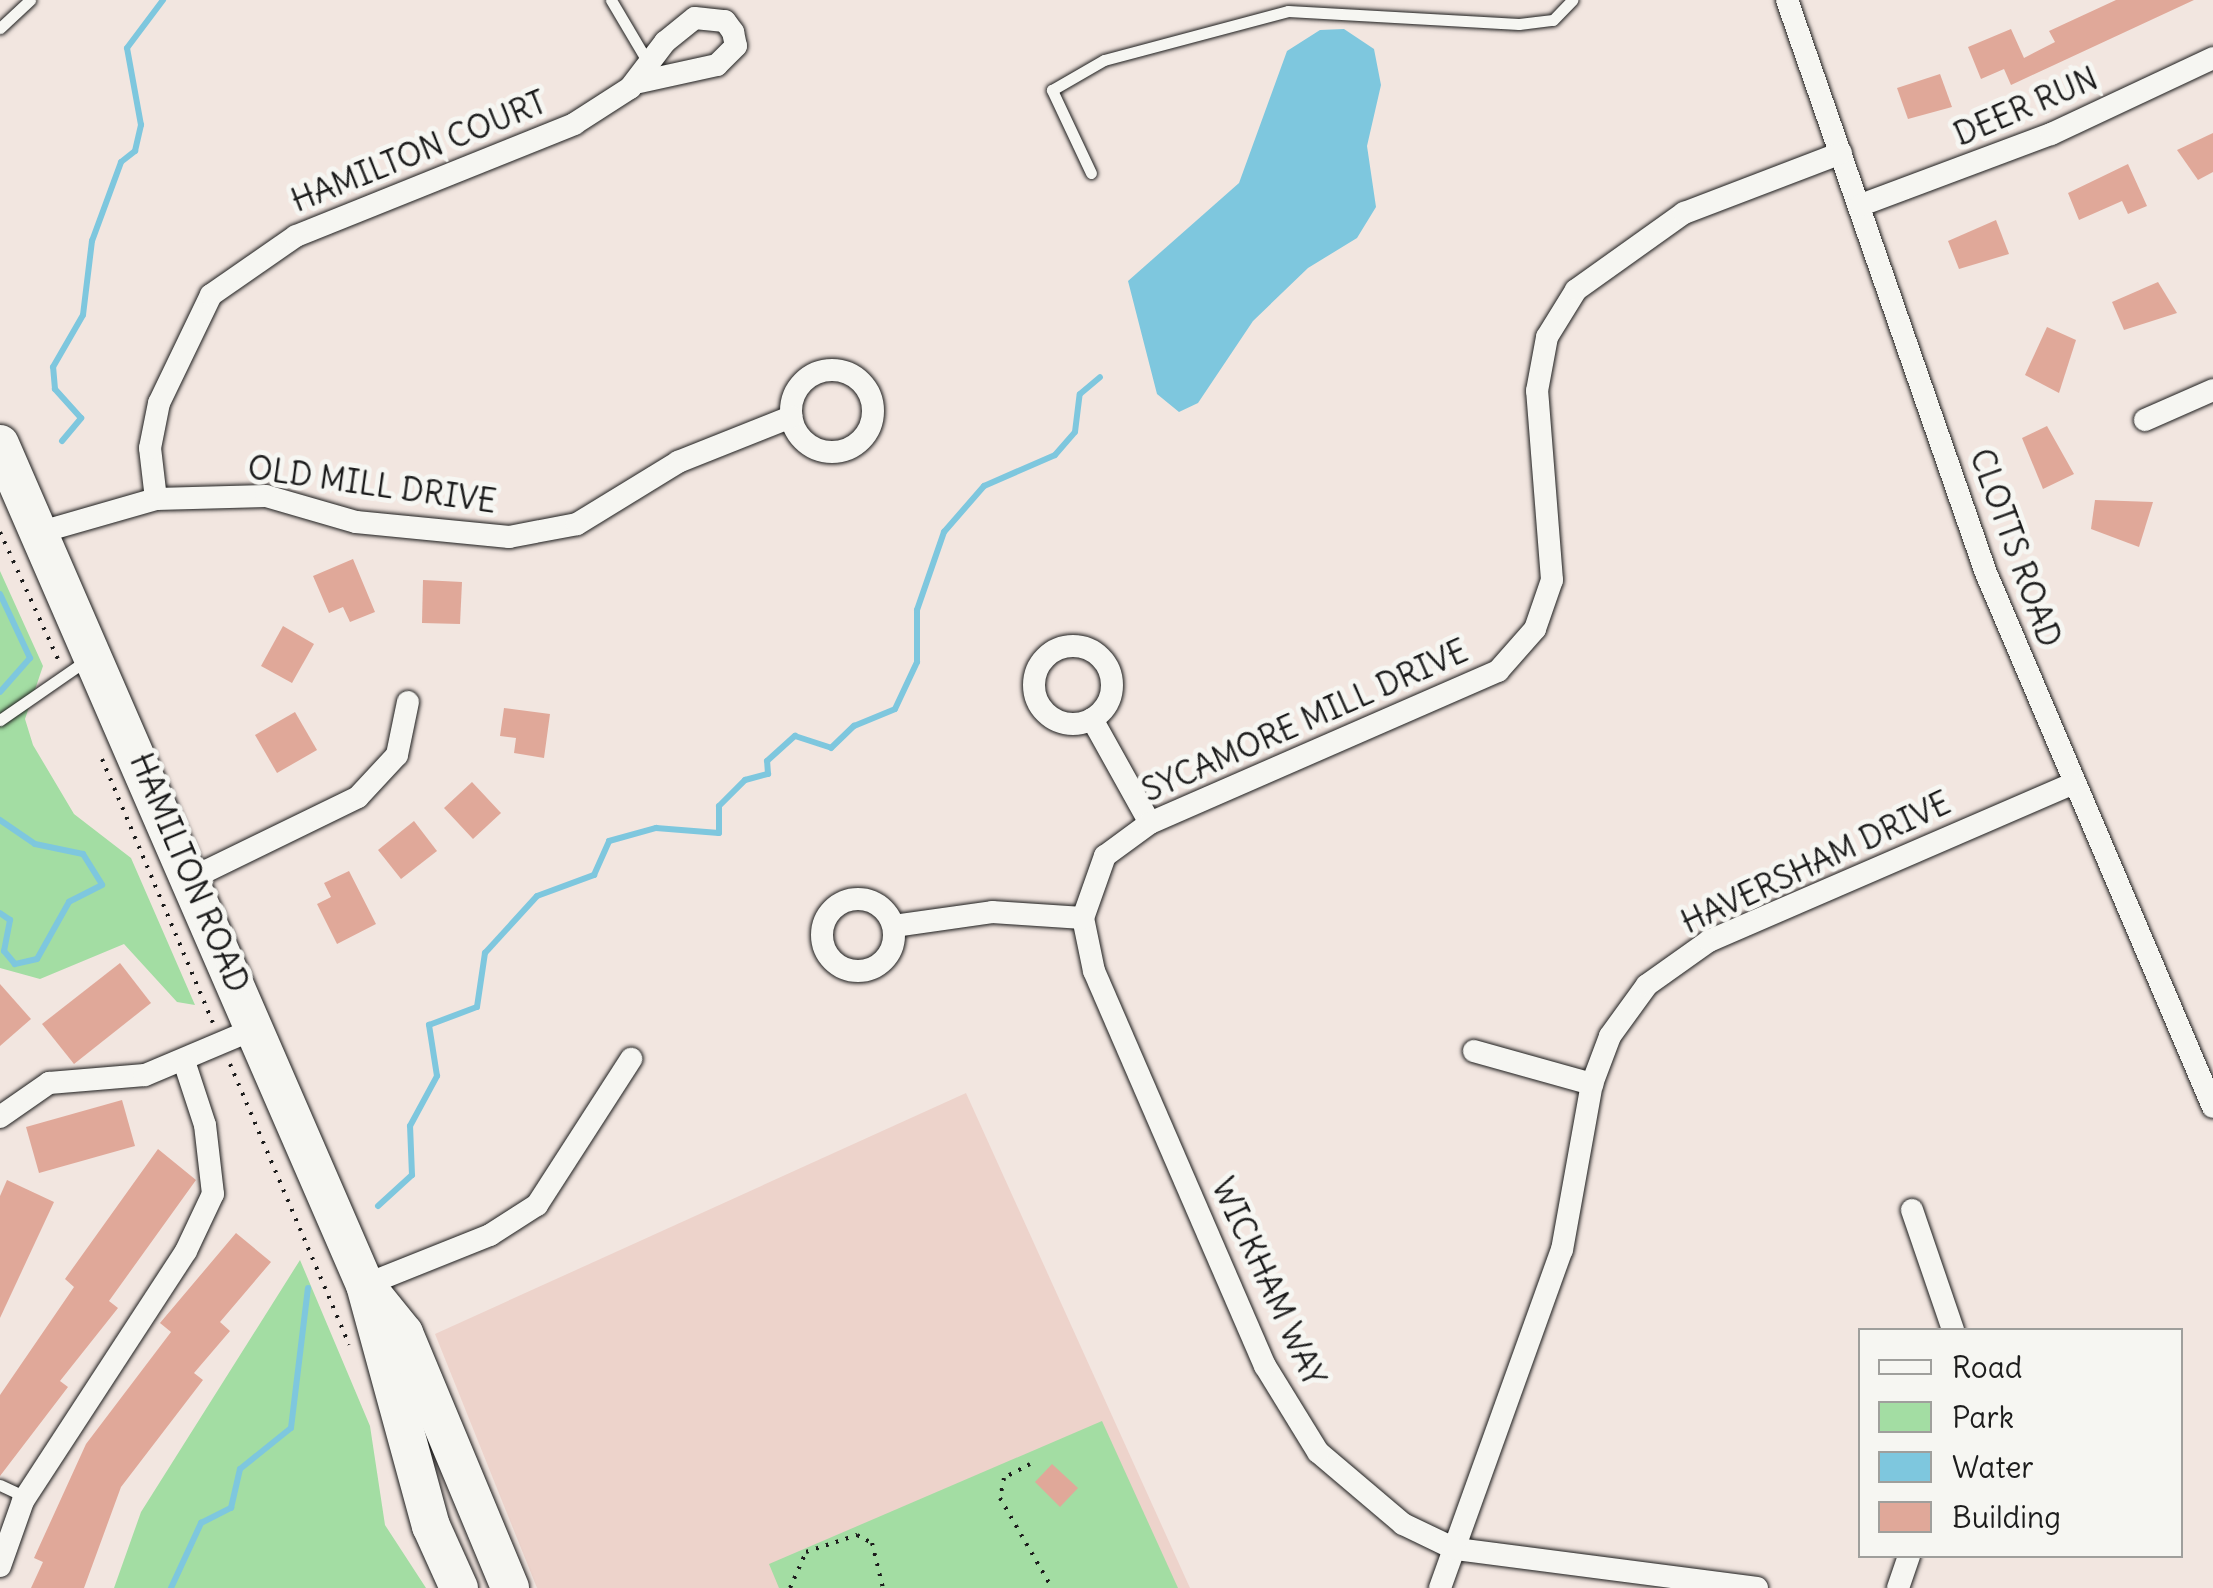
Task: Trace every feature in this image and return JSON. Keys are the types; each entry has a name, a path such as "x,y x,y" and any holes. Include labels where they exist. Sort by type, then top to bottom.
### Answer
{"main road":[{"name":"HAMILTON ROAD","path":"3,447 96,653 365,1285 430,1526 458,1588"},
{"name":"HAMILTON ROAD","path":"365,1285 404,1333 510,1588"}],"street":[{"name":"CLOTTS ROAD","path":"1786,0 1986,574 2072,784 2213,1106"},
{"name":"DEER RUN","path":"1860,206 2051,134 2213,58"},
{"name":"HAMILTON COURT","path":"156,498 150,448 158,403 180,344 211,295 296,236 492,152 540,142 642,74"},
{"name":"SYCAMORE MILL DRIVE","path":"1084,918 1106,856 1150,822 1498,671 1534,630 1552,580 1536,391 1547,337 1576,290 1684,214 1841,153"},
{"path":"2145,420 2213,390"},
{"name":"OLD MILL DRIVE","path":"41,532 156,498 266,496 356,522 509,537 578,524 678,462 791,417"},
{"path":"190,878 358,796 397,755 408,702"},
{"path":"1092,719 1150,822"},
{"name":"HAVERSHAM DRIVE","path":"1440,1588 1562,1250 1592,1084 1610,1036 1647,986 1709,941 2072,784"},
{"path":"894,926 992,912 1084,918"},
{"name":"WICKHAM WAY","path":"1084,918 1094,970 1265,1366 1318,1452 1403,1524 1455,1549 1757,1588"},
{"path":"0,1117 68,1078 185,1064 254,1029"},
{"path":"1474,1052 1592,1084"},
{"path":"365,1285 490,1235 537,1205 631,1059"},
{"path":"0,1566 26,1497 186,1251 213,1194 205,1125 185,1064"},
{"path":"1912,1210 1952,1328"},
{"path":"1898,1588 1907,1558"}],"lane":[{"path":"0,28 30,0"},
{"path":"611,0 642,74"},
{"path":"1091,173 1052,90 1104,60 1288,11 1519,24 1553,20 1572,0"},
{"path":"0,720 96,653"},
{"path":"0,1485 26,1497"}],"path":[{"path":"1030,1464 1004,1478 1000,1498 1052,1588"},
{"path":"790,1588 806,1552 858,1535 872,1543 883,1588"}],"shaded area":[{"path":"966,1093 1190,1588 537,1588 435,1334"}],"green space":[{"path":"0,571 43,666 25,719 33,745 74,814 131,858 195,1005 177,1002 124,944 40,979 0,968"},
{"path":"300,1260 370,1426 385,1525 426,1588 114,1588 141,1512"},
{"path":"1102,1421 1178,1588 779,1588 769,1564"}],"water":[{"path":"1344,29 1374,49 1381,85 1367,146 1376,207 1357,238 1308,268 1253,321 1198,403 1179,412 1157,394 1128,281 1239,183 1287,51 1320,30"}],"building":[{"path":"2116,0 2194,0 2011,85 2004,69 1981,79 1968,47 2011,29 2024,58 2055,42 2049,31"},
{"path":"1940,74 1952,107 1908,119 1897,88"},
{"path":"2213,133 2213,172 2198,180 2177,150"},
{"path":"2128,164 2147,206 2128,214 2122,201 2079,220 2068,193"},
{"path":"1996,220 2009,254 1959,269 1948,241"},
{"path":"2158,282 2177,313 2124,330 2112,302"},
{"path":"2047,327 2076,340 2059,393 2025,375"},
{"path":"2047,426 2074,474 2043,489 2022,438"},
{"path":"2095,500 2153,502 2139,547 2091,529"},
{"path":"353,559 375,612 350,622 343,607 329,613 313,576"},
{"path":"423,580 462,582 460,624 422,623"},
{"path":"283,626 314,644 292,683 261,666"},
{"path":"504,708 550,714 544,758 514,753 516,738 500,736"},
{"path":"295,712 317,750 277,773 255,735"},
{"path":"472,782 501,813 473,839 444,808"},
{"path":"414,821 437,851 401,879 378,850"},
{"path":"349,871 376,924 337,944 317,904 331,897 324,883"},
{"path":"120,963 151,1003 74,1064 42,1024"},
{"path":"0,984 31,1019 0,1046"},
{"path":"122,1100 135,1146 39,1173 26,1127"},
{"path":"158,1149 196,1180 109,1301 118,1308 60,1381 68,1387 0,1476 0,1395 74,1287 65,1279"},
{"path":"7,1180 54,1202 0,1318 0,1196"},
{"path":"236,1233 271,1262 220,1322 230,1331 194,1373 203,1380 121,1487 84,1588 31,1588 43,1562 34,1558 86,1444 171,1332 160,1323"},
{"path":"1052,1464 1078,1488 1060,1507 1035,1482"}],"waterway":[{"path":"62,441 81,418 55,389 53,367 83,315 92,241 121,162 135,151 141,125 127,48 163,0"},
{"path":"378,1206 412,1175 410,1126 437,1076 429,1025 477,1007 485,953 537,896 594,875 609,841 656,828 719,833 719,806 745,780 768,774 767,761 795,736 831,748 854,726 895,709 917,662 917,610 944,532 984,486 1055,455 1075,432 1080,394 1100,377"},
{"path":"0,594 30,658 0,692"},
{"path":"0,820 35,844 83,854 102,885 69,902 37,959 15,964 4,951 10,920 0,913"},
{"path":"171,1588 201,1523 231,1508 240,1469 291,1428 308,1288"}]}
